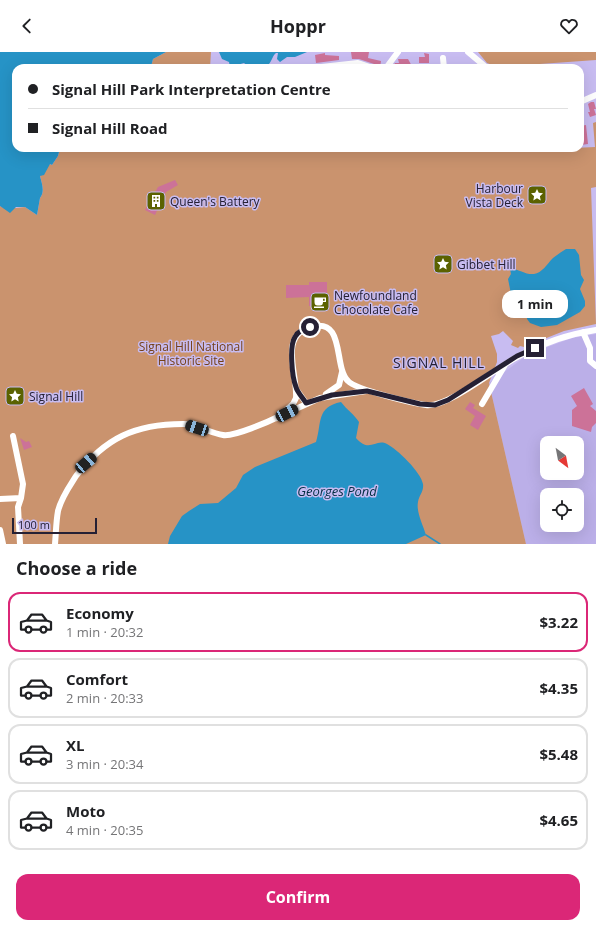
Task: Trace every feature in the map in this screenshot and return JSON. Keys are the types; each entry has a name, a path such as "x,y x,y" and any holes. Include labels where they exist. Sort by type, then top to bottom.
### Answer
{"street":[{"path":"389,64 398,52"},
{"path":"468,52 482,64"},
{"path":"443,58 444,64"},
{"path":"349,64 361,64"},
{"path":"584,100 596,95"},
{"path":"277,418 294,403 296,397 292,364 293,341 297,334 310,327 323,326 328,328 333,334 338,345 342,372 341,381 337,387 320,398"},
{"path":"342,372 349,382 367,391 420,404 435,405 448,400 524,353 548,342 583,332 596,330"},
{"path":"583,332 590,348 590,362 596,366"},
{"path":"482,404 506,364"},
{"path":"296,388 306,403"},
{"path":"55,544 58,510 67,489 86,463 109,442 124,433 148,426 185,424 226,436 277,418 306,403 320,398 367,391"},
{"path":"13,436 23,484 18,507 20,544"},
{"path":"0,499 21,498"},
{"path":"0,530 3,544"}],"shaded area":[{"path":"596,334 596,544 526,544 489,383 522,359 545,348 572,338"}],"green space":[{"path":"166,52 211,52 210,64 152,64 153,59"},
{"path":"478,52 596,52 596,60 539,64 487,63"},
{"name":"Signal Hill National Historic Site","path":"596,122 596,187 591,188 596,324 564,331 518,348 511,345 513,341 503,331 499,334 491,336 497,354 497,362 489,383 526,544 0,544 0,206 6,209 25,207 37,215 40,198 43,191 40,176 48,165 52,165 59,152 584,152 584,148 595,147 593,123"}],"water":[{"path":"0,52 166,52 153,59 152,64 12,64 12,152 59,152 52,165 50,164 44,175 40,176 43,191 40,198 37,215 25,207 16,207 10,213 0,206"},
{"path":"219,52 307,52 295,57 287,57 280,62 277,59 278,53 276,53 269,64 229,64 229,62 222,59"},
{"path":"566,249 575,249 579,255 581,275 584,280 580,289 585,301 585,306 580,312 557,325 541,327 530,323 527,319 526,309 521,306 509,310 506,307 511,294 508,279 511,274 510,269 531,274 537,273 542,270 553,258"},
{"name":"Georges Pond","path":"341,402 359,422 356,438 361,443 365,445 379,443 387,444 402,456 418,473 423,487 418,510 426,535 406,544 168,544 170,536 182,516 189,511 200,504 218,503 236,488 243,475 255,467 316,442 321,417 324,412 333,404"}],"building":[{"path":"351,52 369,52 368,58 381,61 381,64 374,64 359,59 352,59"},
{"path":"325,53 325,55 339,56 339,60 316,63 315,55"},
{"path":"424,53 429,54 429,63 419,63 419,57 425,57"},
{"path":"398,59 408,59 411,64 394,64 399,63"},
{"path":"594,102 596,115 590,117 588,112 590,112 588,104"},
{"path":"584,125 586,125 588,144 584,145"},
{"name":"Queen's Battery","path":"175,180 178,185 166,192 155,215 145,210 158,187"},
{"path":"309,282 327,282 327,305 325,305 325,307 313,308 313,306 309,306 309,297 286,298 286,285 309,285"},
{"path":"584,388 593,404 590,406 596,411 596,423 592,427 591,432 572,426 572,410 577,406 571,396"},
{"path":"470,402 475,405 473,408 486,416 478,430 470,425 475,416 465,409"},
{"path":"20,438 26,442 29,441 32,447 24,450"}],"waterway":[{"path":"426,535 440,544"}],"place":[{"name":"Harbour Vista Deck","path":"537,195"},
{"name":"Queen's Battery","path":"156,201"},
{"name":"Gibbet Hill","path":"443,264"},
{"name":"Newfoundland Chocolate Cafe","path":"320,302"},
{"name":"Signal Hill","path":"15,396"}],"district":[{"name":"SIGNAL HILL","path":"439,362"}],"route":[{"path":"310,327 300,331 297,334 294,338 292,346 292,364 296,388 306,403 332,395 367,391 431,406 448,400 517,356 535,348"}]}
